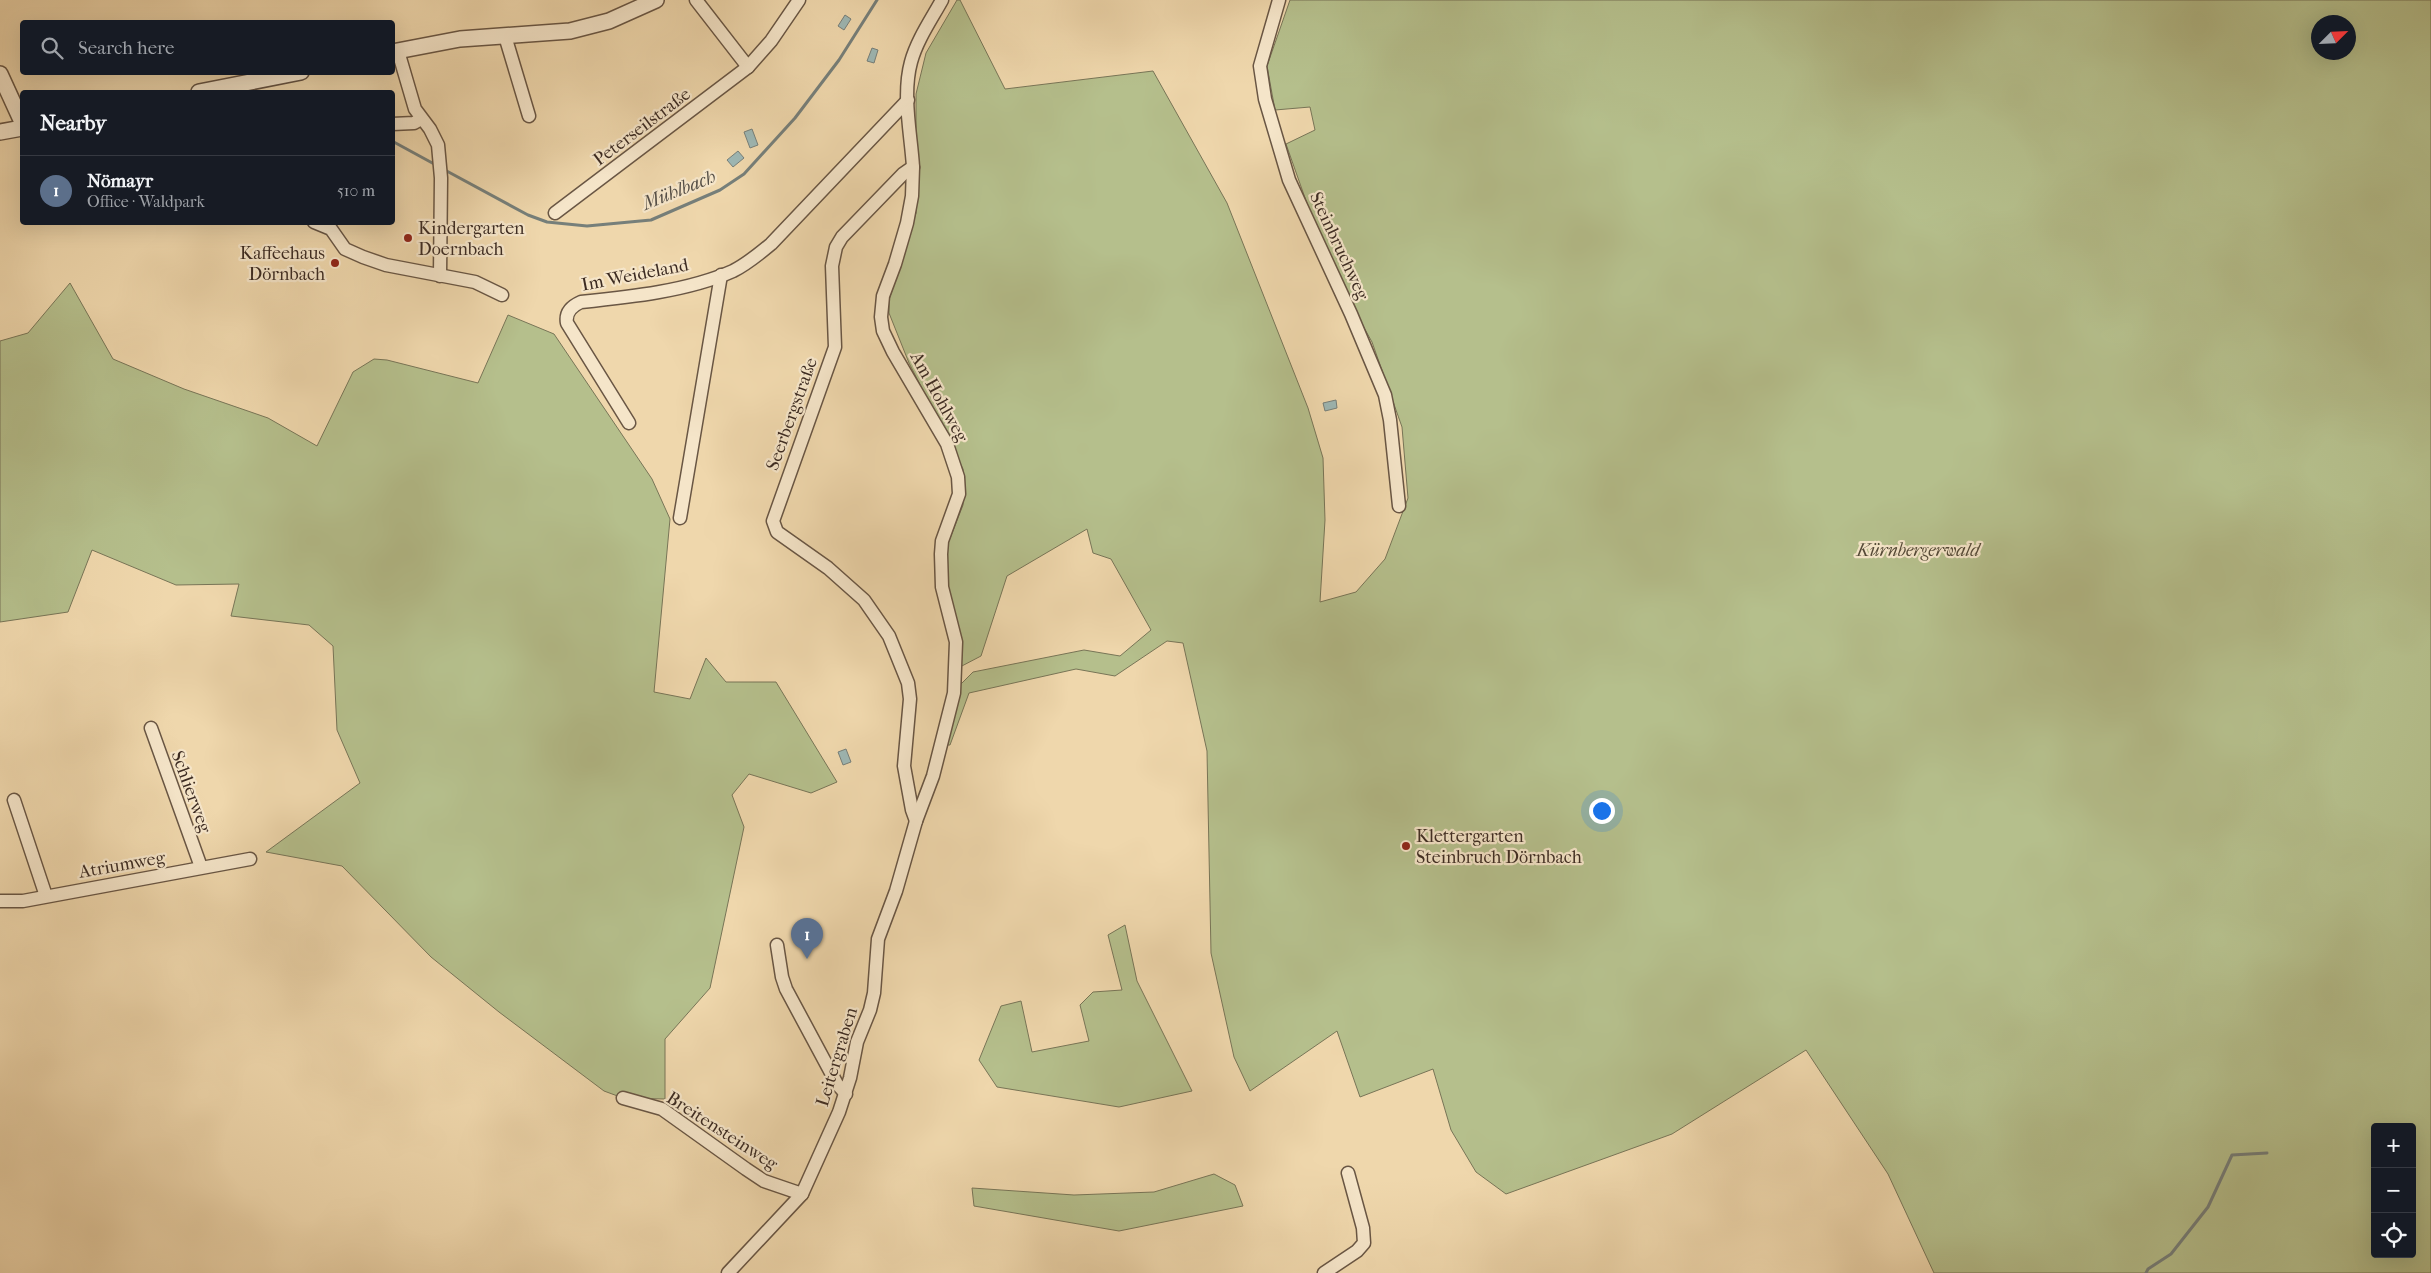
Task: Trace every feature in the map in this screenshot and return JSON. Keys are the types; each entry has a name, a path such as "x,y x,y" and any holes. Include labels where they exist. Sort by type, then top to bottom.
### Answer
{"street":[{"path":"440,276 440,158 434,135 421,119 412,102 395,52 460,39 557,33 585,28 609,21 656,0"},
{"path":"696,0 748,67"},
{"name":"Peterseilstraße","path":"555,213 748,67 771,41 799,0"},
{"path":"913,167 908,100 911,63 917,46 942,0"},
{"name":"Steinbruchweg","path":"1280,0 1260,66 1265,99 1289,180 1351,314 1385,395 1390,420 1399,506"},
{"path":"505,36 529,116"},
{"path":"0,74 20,118"},
{"path":"209,90 286,75"},
{"name":"Im Weideland","path":"629,423 567,323 568,312 573,306 581,302 666,291 720,275 750,261 771,244 908,100"},
{"path":"395,124 414,123 421,119"},
{"path":"0,132 20,128"},
{"name":"Seerbergstraße","path":"913,167 842,237 836,246 832,266 835,347 773,521 773,527 783,538 828,568 864,600 889,636 908,683 910,698 904,766 912,810 916,820"},
{"name":"Am Hohlweg","path":"913,167 912,196 907,222 895,264 883,296 881,317 884,331 893,352 947,444 959,487 956,506 942,541 941,554 942,587 956,642 954,693 933,776 916,820"},
{"path":"322,225 332,229 346,249 386,265 475,282 502,295"},
{"path":"680,518 720,275"},
{"name":"Schlierweg","path":"150,728 201,867"},
{"path":"14,800 46,896"},
{"name":"Leitergraben","path":"728,1273 802,1194 819,1160 846,1094 854,1053 870,1010 874,993 878,939 896,891 916,820"},
{"name":"Atriumweg","path":"0,901 23,901 250,859"},
{"path":"777,945 782,978 786,989 837,1084 846,1094"},
{"name":"Breitensteinweg","path":"623,1098 662,1109 764,1181 802,1194"},
{"path":"1324,1273 1357,1251 1364,1243 1363,1228 1348,1173"}],"green space":[{"name":"Kürnbergerwald","path":"957,0 960,0 1005,89 1153,71 1227,203 1308,408 1323,458 1325,520 1320,602 1356,592 1385,559 1408,498 1402,427 1372,342 1328,263 1286,144 1315,130 1310,107 1275,110 1267,66 1290,0 2431,0 2431,1273 1934,1273 1888,1174 1806,1050 1672,1134 1506,1194 1476,1172 1451,1130 1433,1069 1360,1097 1337,1031 1250,1091 1234,1057 1211,953 1207,751 1183,643 1167,641 1115,676 1076,669 969,693 950,745 945,745 960,685 973,672 1084,650 1120,656 1151,630 1111,559 1093,553 1087,529 1007,576 981,656 958,668 946,570 947,546 963,505 963,469 909,363 889,313 889,300 916,213 916,94 926,53"},
{"path":"70,283 113,359 184,389 268,418 317,446 353,372 374,359 387,360 478,383 508,315 554,334 652,479 670,519 654,692 690,699 706,658 726,682 776,682 837,782 811,793 749,774 732,795 744,827 710,988 665,1039 665,1099 623,1098 604,1091 499,1012 431,957 342,866 266,852 360,783 337,730 333,646 309,625 231,616 239,584 176,585 92,550 68,612 0,622 0,341 28,333"},
{"path":"1125,925 1137,981 1192,1091 1119,1107 997,1087 979,1060 1001,1006 1021,1001 1032,1052 1089,1041 1080,1005 1093,992 1122,990 1108,935"},
{"path":"1214,1174 1235,1185 1243,1206 1119,1231 974,1206 972,1188 1074,1195 1154,1192"}],"water":[{"path":"845,15 851,19 844,30 838,26"},
{"path":"872,48 878,50 874,63 867,61"},
{"path":"752,129 758,145 750,148 744,132"},
{"path":"738,151 744,158 733,167 727,160"},
{"path":"1336,400 1337,408 1325,411 1323,403"},
{"path":"846,749 851,762 843,765 838,752"}],"waterway":[{"name":"Mühlbach","path":"443,169 528,215 547,222 587,226 651,220 720,190 744,174 795,118 839,60 877,0"},
{"name":"Mühlbach","path":"395,143 436,165"},
{"path":"2146,1273 2148,1269 2171,1254 2208,1207 2232,1155 2267,1153"}],"place":[{"name":"Kindergarten Doernbach","path":"408,238"},
{"name":"Kaffeehaus Dörnbach","path":"335,263"},
{"name":"Klettergarten Steinbruch Dörnbach","path":"1406,846"},
{"name":"Nömayr","path":"807,959"}]}
